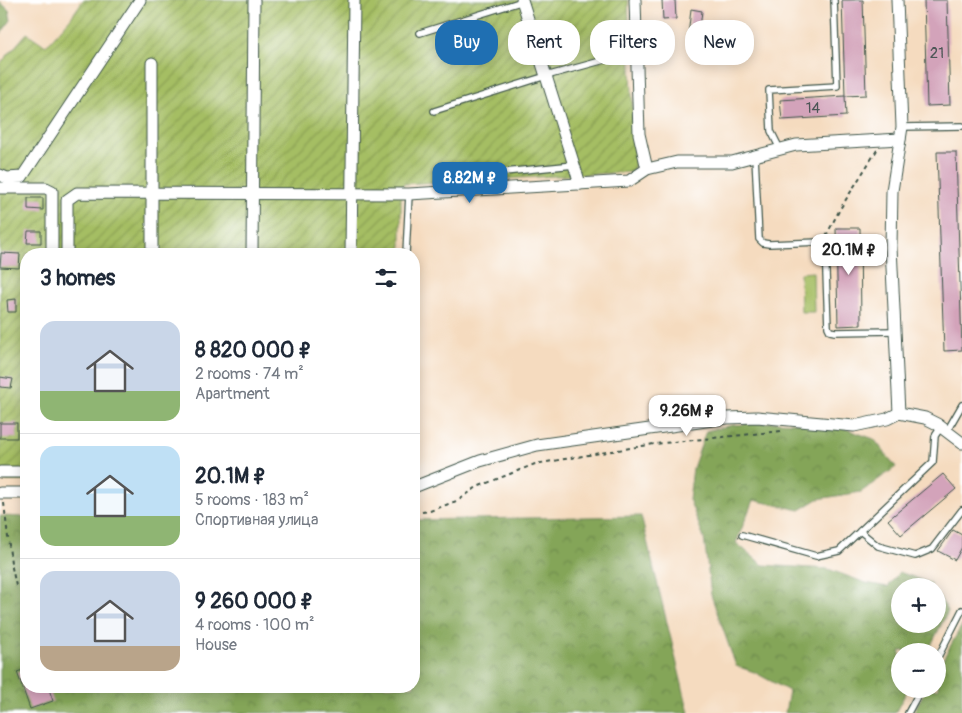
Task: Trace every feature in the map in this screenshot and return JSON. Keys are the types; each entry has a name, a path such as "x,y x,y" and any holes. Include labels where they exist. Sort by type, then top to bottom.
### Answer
{"street":[{"path":"0,175 7,178 22,177 140,0"},
{"path":"252,248 254,0"},
{"path":"351,248 354,0"},
{"path":"523,0 580,184"},
{"path":"634,0 639,134 647,169"},
{"path":"897,0 902,127 892,191 891,246 899,413"},
{"path":"152,62 152,248"},
{"path":"67,248 67,200 77,193 409,194 629,181 647,169 677,162 732,162 796,145 900,139"},
{"path":"0,188 46,188 52,191 52,248"},
{"path":"420,485 480,461 538,445 727,418 757,417 854,426 899,413 925,418 944,429 962,443"},
{"path":"0,472 20,472"},
{"path":"2,493 20,493"}],"lane":[{"path":"420,33 523,0"},
{"path":"780,149 771,131 770,90 837,86 834,0"},
{"path":"434,111 590,64"},
{"path":"902,127 962,126"},
{"path":"755,156 759,239 762,243 823,243 826,248 828,327 830,331 895,331"},
{"path":"456,177 574,165"},
{"path":"406,248 409,194"},
{"path":"742,535 816,556 839,551 933,462 935,436 944,429 962,405"},
{"path":"860,531 878,546 915,556 932,549 962,510"},
{"path":"945,643 962,610"},
{"path":"908,713 916,698"}],"path":[{"path":"823,243 840,208 883,140"},
{"path":"420,512 430,511 459,500 477,487 535,464 654,444 785,430"},
{"path":"2,493 11,563 16,586"}],"green space":[{"path":"83,0 628,0 629,20 590,20 590,65 631,65 635,165 632,172 403,184 401,199 401,248 20,248 20,481 0,481 0,64 27,33 46,46 70,19"},
{"path":"0,2 9,10 11,20 0,35"},
{"path":"813,272 814,312 801,312 800,273"},
{"path":"776,422 832,424 874,439 896,467 861,492 818,499 800,510 753,500 736,543 763,565 828,569 866,583 888,587 891,583 891,633 937,633 932,643 891,643 891,698 903,698 895,713 785,713 789,691 754,672 736,666 711,595 704,538 689,499 693,468 706,431 733,425"},
{"path":"0,516 20,517 20,693 420,693 420,520 641,516 689,713 0,713"},
{"path":"899,572 916,578 895,578"},
{"path":"962,625 962,713 913,713 921,698 946,698 946,654"}],"building":[{"path":"662,0 675,0 676,19 663,20"},
{"path":"842,0 863,0 866,95 845,96"},
{"path":"924,0 947,0 950,105 927,106"},
{"path":"691,9 702,11 701,20 690,20"},
{"path":"845,96 846,116 782,120 780,100"},
{"path":"937,152 956,152 962,350 944,351"},
{"path":"28,198 43,198 43,210 28,209"},
{"path":"836,228 860,228 861,325 838,326"},
{"path":"28,231 41,231 41,243 27,243"},
{"path":"1,253 20,254 19,268 0,267"},
{"path":"16,299 16,312 8,312 7,300"},
{"path":"0,377 13,379 11,388 0,387"},
{"path":"0,423 17,423 17,438 0,438"},
{"path":"943,474 956,489 901,535 888,520"},
{"path":"953,530 962,535 962,547 955,560 938,551"},
{"path":"24,693 50,693 53,701 30,709"}]}
